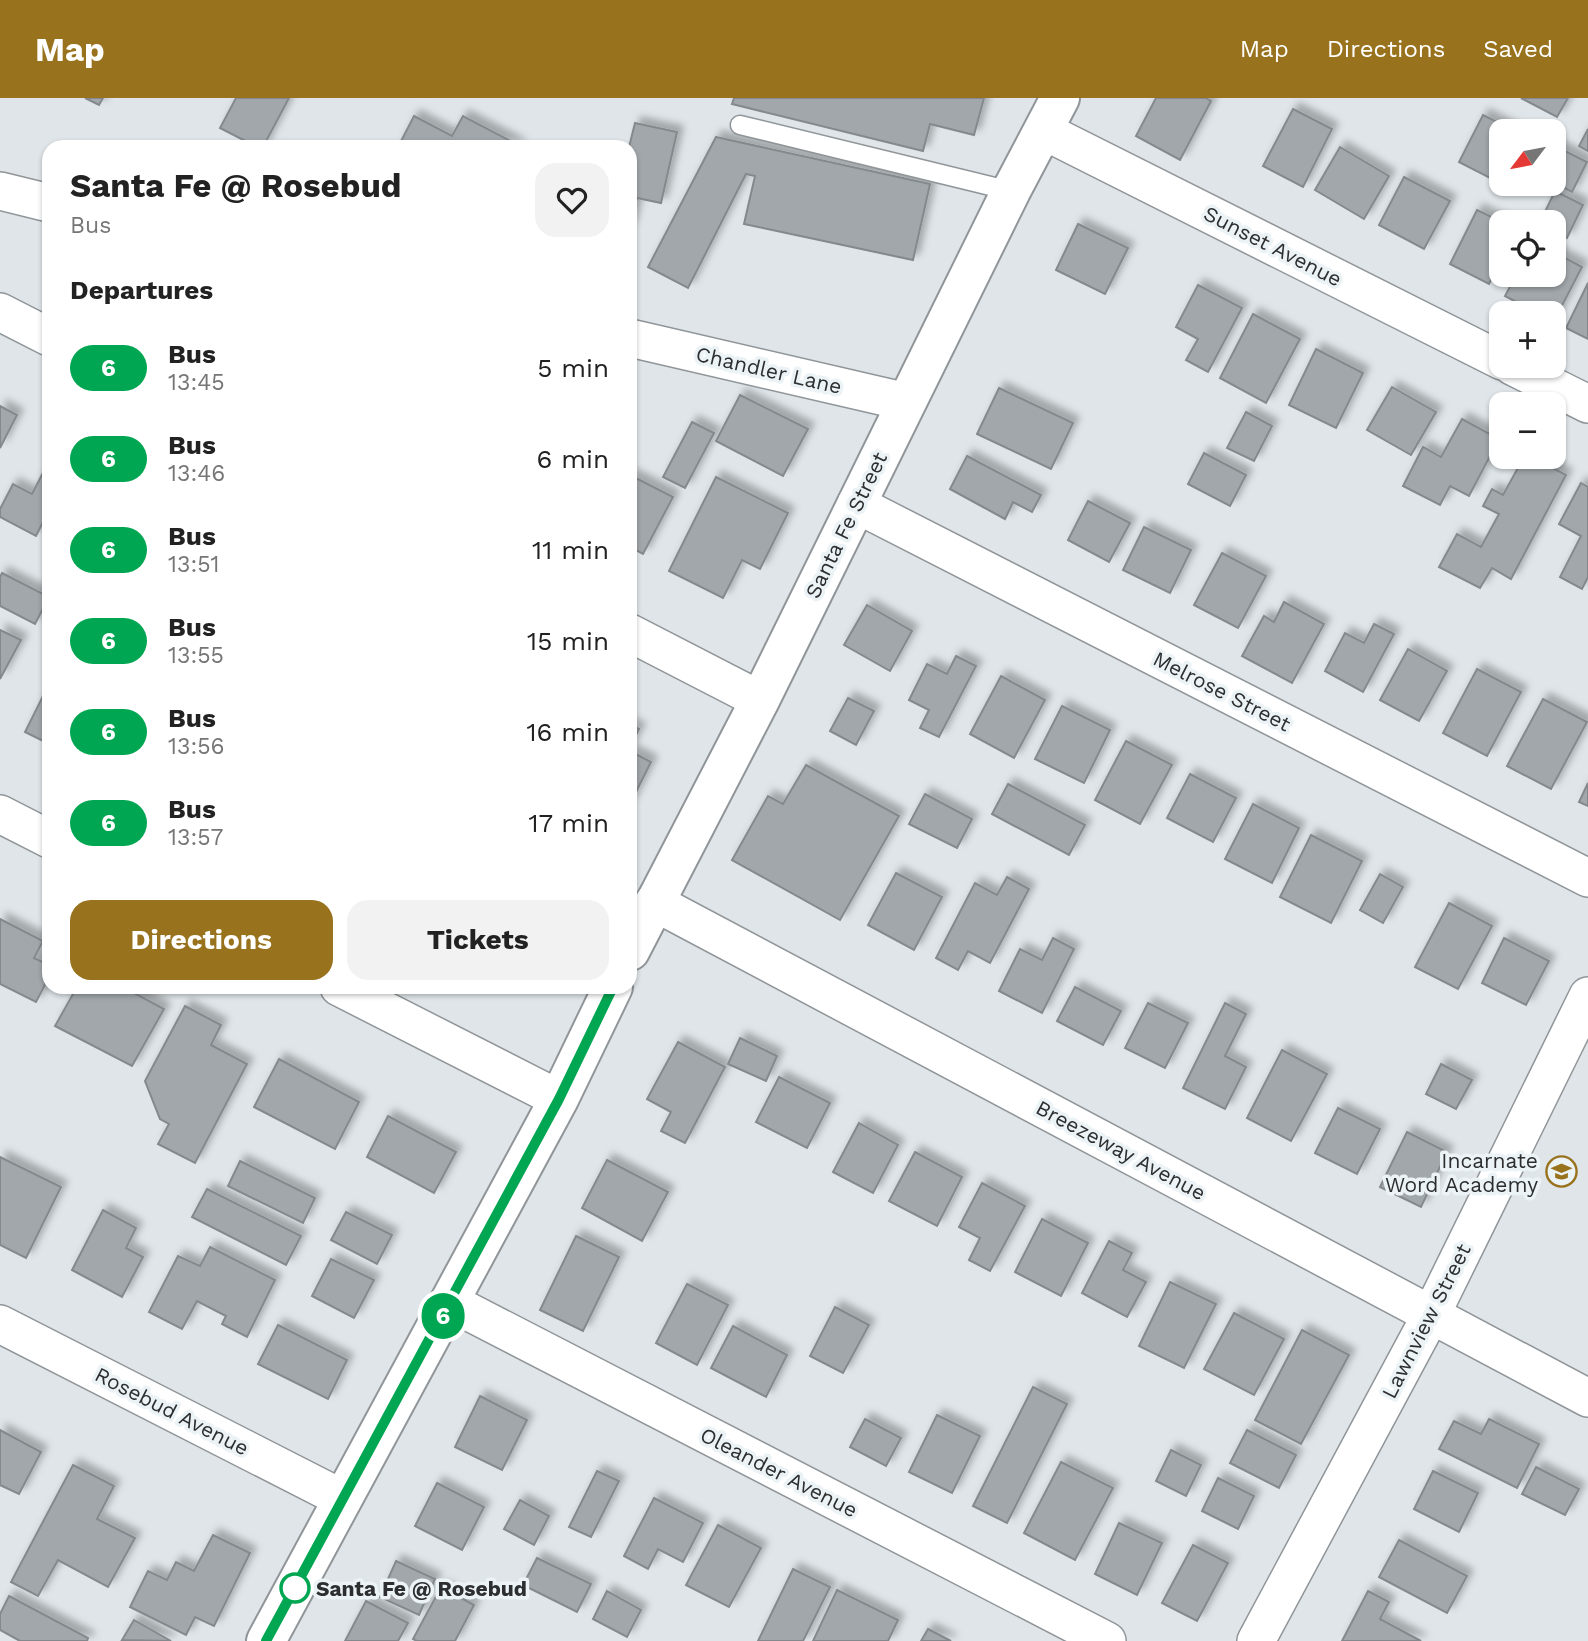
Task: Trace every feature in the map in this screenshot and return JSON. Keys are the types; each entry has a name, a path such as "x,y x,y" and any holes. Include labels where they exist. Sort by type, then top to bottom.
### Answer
{"main road":[{"name":"Santa Fe Street","path":"637,937 761,700 1011,191 1052,114"},
{"path":"266,1641 559,1099 610,994"}],"street":[{"name":"Sunset Avenue","path":"1052,114 1489,354"},
{"path":"0,191 42,201"},
{"path":"0,312 42,333"},
{"name":"Chandler Lane","path":"637,340 907,402"},
{"path":"1536,378 1588,404"},
{"name":"Melrose Street","path":"856,504 1588,878"},
{"path":"637,637 761,700"},
{"path":"0,814 42,835"},
{"name":"Breezeway Avenue","path":"654,902 1588,1398"},
{"path":"353,994 559,1099"},
{"name":"Lawnview Street","path":"1256,1641 1431,1315 1588,996"},
{"name":"Oleander Avenue","path":"450,1303 1107,1641"},
{"name":"Rosebud Avenue","path":"0,1324 343,1499"}],"lane":[{"path":"740,125 1011,191"}],"building":[{"path":"85,98 103,98 99,105"},
{"path":"236,98 289,98 267,140 243,140 220,128"},
{"path":"734,98 984,98 974,135 930,124 923,151 732,104"},
{"path":"1156,98 1206,98 1211,101 1180,160 1136,136"},
{"path":"1521,98 1568,98 1557,117"},
{"path":"1293,109 1332,129 1303,187 1263,166"},
{"path":"1483,115 1491,119 1489,177 1459,162"},
{"path":"414,116 452,136 463,116 509,140 402,140"},
{"path":"635,123 677,132 661,203 637,198 637,140 631,140"},
{"path":"1588,129 1588,151 1579,146"},
{"path":"716,137 930,184 913,260 744,224 755,176 746,174 688,288 648,267"},
{"path":"1340,147 1389,176 1364,219 1315,190"},
{"path":"1566,152 1587,162 1572,192 1566,189"},
{"path":"1404,177 1450,201 1424,249 1379,225"},
{"path":"1553,196 1565,196 1583,205 1567,238 1566,210 1546,210"},
{"path":"1477,210 1489,216 1489,284 1450,264"},
{"path":"1078,224 1128,248 1105,294 1056,270"},
{"path":"1566,258 1582,267 1564,301 1514,301 1505,296 1510,287 1566,287"},
{"path":"1588,283 1588,339 1566,328"},
{"path":"1198,285 1242,308 1208,372 1186,360 1198,339 1176,327"},
{"path":"1253,314 1300,339 1266,403 1220,378"},
{"path":"1316,349 1363,373 1336,428 1289,405"},
{"path":"1392,387 1436,412 1411,455 1367,430"},
{"path":"999,388 1073,423 1051,469 977,434"},
{"path":"740,395 808,429 783,476 716,441"},
{"path":"0,406 17,415 0,448"},
{"path":"1246,412 1272,426 1254,461 1227,448"},
{"path":"1462,419 1489,434 1489,458 1469,496 1450,486 1440,505 1403,486 1423,447 1441,457"},
{"path":"692,422 714,433 685,488 663,477"},
{"path":"1204,453 1246,475 1230,506 1188,484"},
{"path":"967,456 1041,495 1032,512 1013,502 1005,519 950,489"},
{"path":"1517,469 1555,469 1566,475 1511,579 1492,568 1480,588 1439,567 1457,534 1481,547 1499,514 1483,506 1492,489 1503,495"},
{"path":"42,475 42,524 36,536 0,517 0,509 13,484 32,494"},
{"path":"716,477 788,513 760,569 742,560 723,598 669,571"},
{"path":"637,479 673,497 643,554 637,551"},
{"path":"1581,483 1588,487 1588,577 1582,589 1560,577 1581,536 1559,524"},
{"path":"1088,501 1130,523 1109,562 1068,540"},
{"path":"1144,527 1191,550 1170,593 1123,570"},
{"path":"1222,553 1266,576 1238,628 1194,605"},
{"path":"2,573 42,593 42,610 35,624 0,606"},
{"path":"1284,602 1324,624 1292,683 1242,656 1264,616 1274,622"},
{"path":"867,605 912,631 890,671 844,645"},
{"path":"1374,624 1394,634 1363,692 1325,671 1345,633 1364,643"},
{"path":"0,630 21,640 0,679"},
{"path":"1408,649 1447,671 1419,721 1380,700"},
{"path":"956,656 976,666 939,737 920,728 929,710 909,700 927,664 947,674"},
{"path":"1477,669 1521,692 1487,756 1443,733"},
{"path":"1001,676 1045,700 1014,758 970,734"},
{"path":"42,698 42,740 25,732"},
{"path":"848,698 874,711 856,745 830,731"},
{"path":"1543,699 1587,722 1551,789 1507,766"},
{"path":"1062,706 1110,730 1084,783 1035,759"},
{"path":"1126,741 1172,765 1140,824 1095,800"},
{"path":"637,755 651,762 637,790"},
{"path":"806,765 899,816 840,920 732,860 768,796 783,804"},
{"path":"1190,774 1236,798 1213,842 1167,818"},
{"path":"1588,783 1588,806 1579,802"},
{"path":"1008,784 1085,825 1069,855 992,814"},
{"path":"925,794 972,819 957,848 909,824"},
{"path":"1253,804 1299,828 1272,883 1225,859"},
{"path":"1311,835 1362,861 1331,923 1280,897"},
{"path":"896,873 942,897 914,950 868,925"},
{"path":"1380,874 1403,887 1383,923 1360,910"},
{"path":"1007,877 1029,889 990,963 968,951 958,970 936,958 975,883 997,895"},
{"path":"1449,903 1492,926 1458,989 1415,967"},
{"path":"0,919 42,940 34,958 42,962 42,990 36,1002 0,984"},
{"path":"1053,938 1074,949 1042,1013 999,991 1020,949 1042,960"},
{"path":"1504,938 1549,961 1526,1005 1482,983"},
{"path":"1075,987 1121,1011 1103,1045 1057,1021"},
{"path":"73,994 136,994 164,1009 132,1066 55,1026"},
{"path":"1148,1003 1188,1023 1165,1068 1125,1048"},
{"path":"1225,1003 1246,1014 1225,1056 1246,1067 1225,1109 1183,1088"},
{"path":"185,1006 221,1025 211,1045 247,1064 195,1163 158,1144 169,1124 160,1119 145,1081"},
{"path":"740,1038 777,1056 766,1081 728,1064"},
{"path":"678,1042 725,1067 685,1143 661,1131 671,1112 647,1099"},
{"path":"1282,1050 1327,1074 1291,1141 1247,1118"},
{"path":"279,1059 359,1102 335,1149 254,1107"},
{"path":"1441,1064 1472,1080 1456,1109 1426,1094"},
{"path":"779,1077 830,1103 807,1148 756,1122"},
{"path":"1338,1108 1380,1129 1357,1174 1315,1153"},
{"path":"388,1116 456,1152 434,1193 367,1157"},
{"path":"859,1123 898,1145 873,1193 833,1172"},
{"path":"1407,1132 1447,1152 1421,1207 1380,1187"},
{"path":"915,1152 962,1177 937,1226 889,1201"},
{"path":"0,1157 61,1187 26,1258 0,1245"},
{"path":"607,1160 668,1192 642,1241 582,1208"},
{"path":"240,1161 315,1198 303,1223 228,1186"},
{"path":"982,1183 1025,1206 990,1271 969,1260 980,1238 959,1227"},
{"path":"207,1189 301,1236 286,1265 192,1217"},
{"path":"103,1210 136,1228 126,1248 143,1257 122,1297 72,1270"},
{"path":"346,1212 392,1235 377,1264 331,1240"},
{"path":"1042,1219 1088,1243 1061,1296 1015,1272"},
{"path":"576,1236 619,1257 583,1331 540,1310"},
{"path":"1109,1241 1132,1253 1123,1270 1146,1282 1127,1317 1082,1293"},
{"path":"210,1247 275,1280 247,1337 222,1324 226,1316 197,1301 182,1329 149,1312 178,1256 200,1266"},
{"path":"331,1259 374,1280 354,1318 312,1296"},
{"path":"1170,1282 1216,1304 1184,1368 1139,1346"},
{"path":"687,1284 728,1305 697,1365 656,1343"},
{"path":"835,1307 869,1325 843,1373 810,1356"},
{"path":"1234,1313 1284,1339 1254,1395 1204,1369"},
{"path":"278,1325 347,1360 328,1399 258,1364"},
{"path":"733,1326 787,1355 766,1397 711,1368"},
{"path":"1302,1330 1349,1355 1301,1444 1255,1420"},
{"path":"1033,1387 1067,1404 1007,1523 973,1506"},
{"path":"480,1396 527,1420 502,1470 455,1447"},
{"path":"937,1415 980,1436 952,1493 909,1472"},
{"path":"865,1419 901,1438 886,1466 850,1447"},
{"path":"1489,1419 1539,1444 1517,1488 1439,1449 1454,1421 1481,1434"},
{"path":"0,1430 41,1452 19,1494 0,1485"},
{"path":"1247,1430 1296,1455 1279,1488 1230,1463"},
{"path":"1171,1450 1201,1465 1186,1496 1156,1481"},
{"path":"1061,1462 1113,1488 1075,1560 1024,1533"},
{"path":"73,1465 114,1486 97,1519 135,1538 108,1587 58,1560 38,1596 11,1582"},
{"path":"1536,1467 1579,1489 1565,1515 1522,1494"},
{"path":"597,1471 619,1481 591,1537 569,1527"},
{"path":"1433,1471 1478,1493 1459,1532 1414,1509"},
{"path":"1218,1478 1254,1496 1238,1529 1202,1511"},
{"path":"437,1483 484,1507 462,1550 415,1526"},
{"path":"654,1498 703,1523 683,1562 658,1549 648,1569 624,1556"},
{"path":"520,1500 549,1516 534,1545 504,1529"},
{"path":"1119,1523 1162,1543 1137,1595 1095,1574"},
{"path":"718,1525 761,1548 729,1607 686,1585"},
{"path":"213,1535 250,1553 214,1626 195,1617 186,1635 130,1607 148,1571 167,1580 176,1562 194,1571"},
{"path":"1399,1540 1467,1576 1447,1613 1379,1577"},
{"path":"1193,1545 1228,1563 1197,1621 1162,1603"},
{"path":"537,1558 591,1584 577,1612 523,1585"},
{"path":"396,1561 435,1579 419,1615 380,1597"},
{"path":"793,1569 830,1587 803,1641 758,1641"},
{"path":"441,1587 474,1605 455,1641 417,1641 413,1639"},
{"path":"837,1590 898,1620 888,1641 813,1641"},
{"path":"607,1591 641,1610 627,1637 593,1619"},
{"path":"1368,1591 1389,1602 1380,1619 1421,1641 1342,1641"},
{"path":"9,1596 88,1638 87,1641 20,1641 0,1630 0,1614"},
{"path":"366,1601 408,1623 398,1641 345,1641"},
{"path":"134,1620 171,1641 122,1640"},
{"path":"928,1629 951,1641 921,1641"}],"bus line":[{"name":"6","path":"266,1641 559,1099 610,994"}],"place":[{"name":"Incarnate Word Academy","path":"1561,1172"},
{"name":"Santa Fe @ Rosebud","path":"295,1588"}]}
